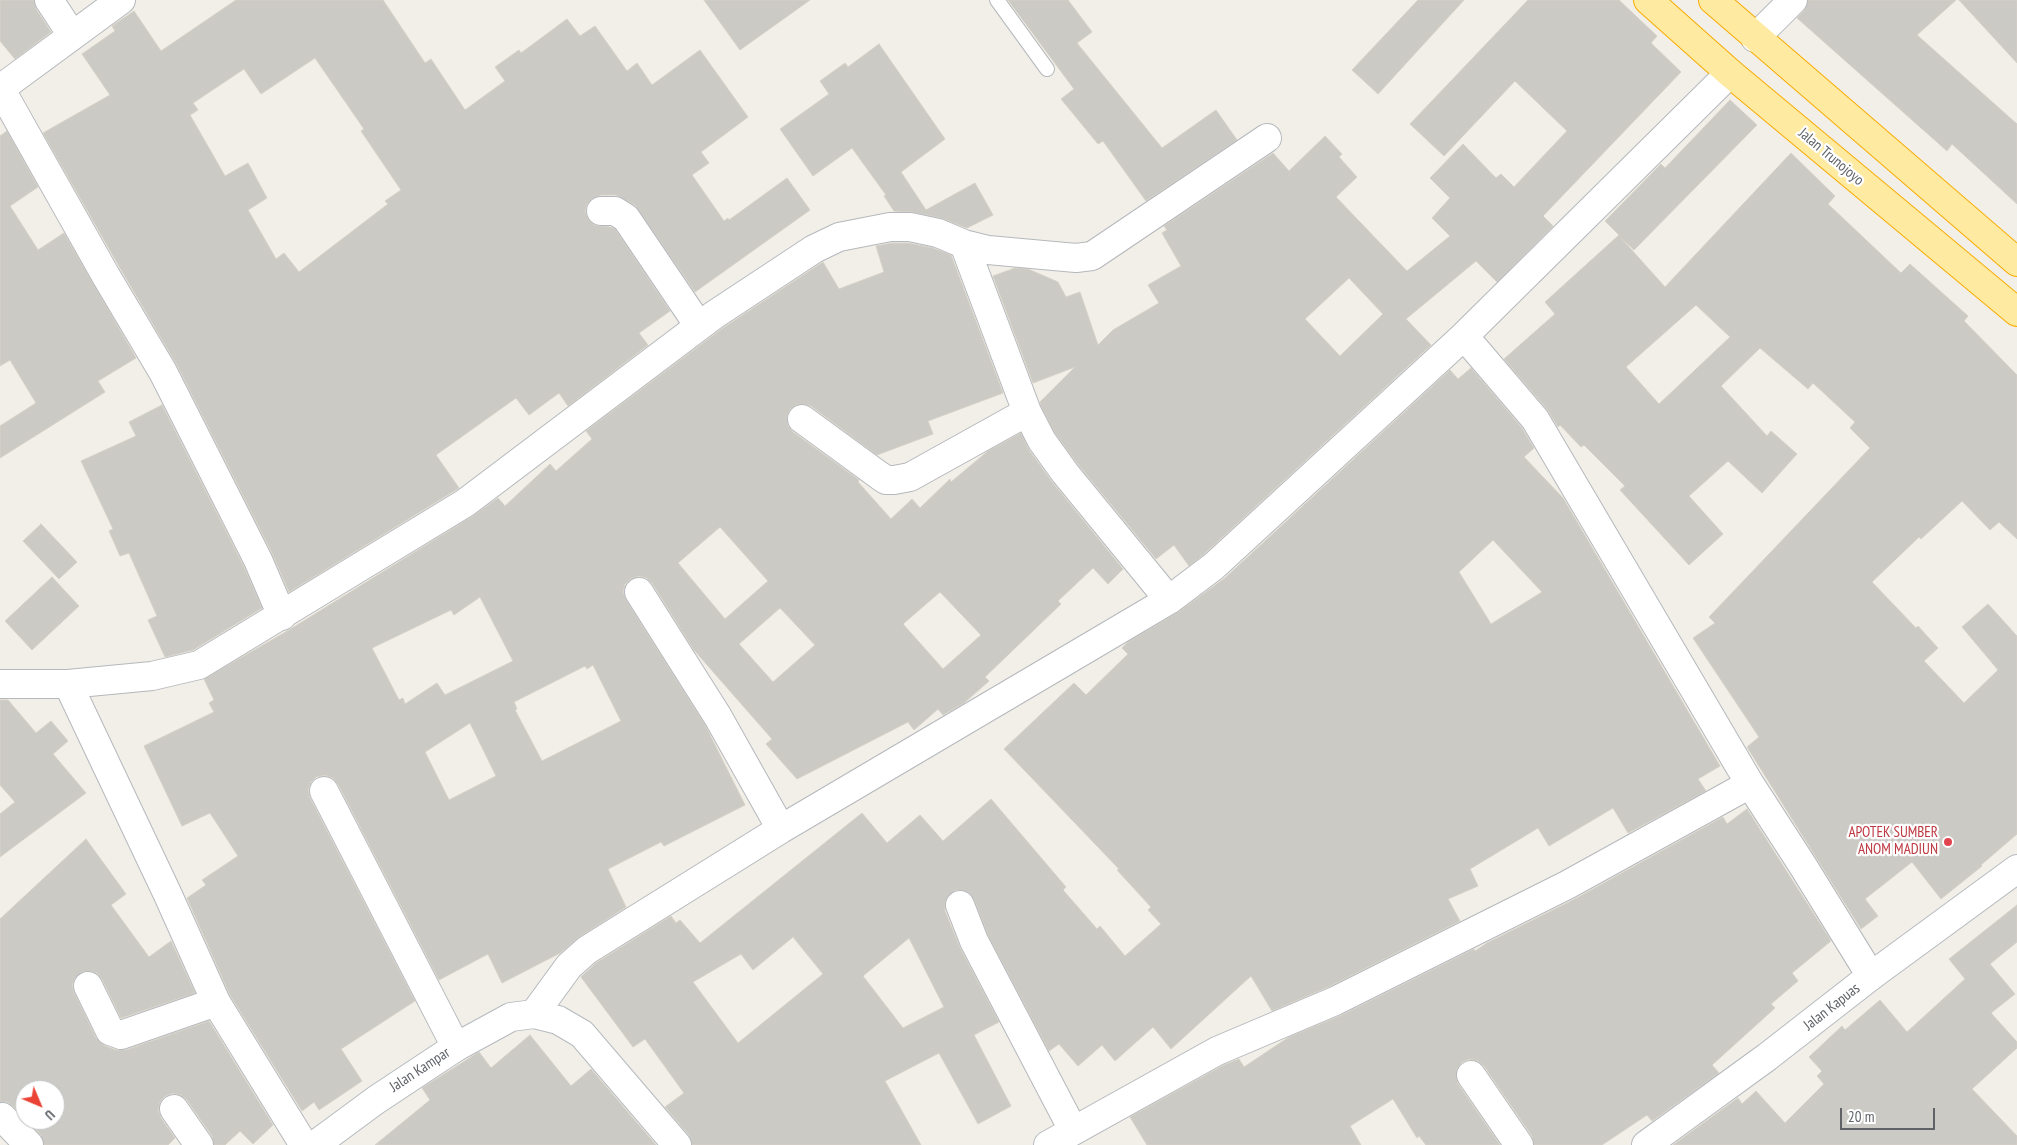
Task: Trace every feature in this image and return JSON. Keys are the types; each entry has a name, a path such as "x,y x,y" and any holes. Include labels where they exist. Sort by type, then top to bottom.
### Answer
{"highway":[{"name":"Jalan Trunojoyo","path":"1648,0 1730,73 2017,312"},
{"path":"1713,0 2017,262"}],"street":[{"path":"49,0 72,34"},
{"path":"121,0 72,34 0,89 163,372 258,560 282,616"},
{"path":"1755,38 1793,0"},
{"path":"678,1145 582,1034 558,1020 534,1014 569,966 587,950 781,829 1169,600 1214,566 1464,336 1730,73"},
{"path":"0,684 68,684 152,676 199,666 465,504 699,326 814,250 839,237 890,227 910,227 938,233 964,244 988,250 1076,258 1092,256 1267,138"},
{"path":"601,211 615,211 626,218 699,326"},
{"path":"964,244 1027,412 1050,453 1169,600"},
{"path":"1464,336 1535,419 1750,784 1871,976"},
{"path":"802,419 886,480 894,480 910,477 1027,412"},
{"path":"639,592 718,717 781,829"},
{"path":"68,684 168,895 216,1002 304,1145"},
{"path":"1048,1145 1217,1051 1335,1001 1567,885 1750,784"},
{"path":"324,791 456,1047"},
{"name":"Jalan Kapuas","path":"1646,1145 1767,1057 1871,976 2017,869"},
{"path":"960,905 974,941 1073,1130"},
{"path":"88,986 110,1031 121,1035 216,1002"},
{"name":"Jalan Kampar","path":"315,1145 376,1100 456,1047 510,1017 534,1014"},
{"path":"1472,1075 1519,1145"},
{"path":"174,1109 199,1145"},
{"path":"2,1117 29,1145"}],"lane":[{"path":"997,0 1047,69"}],"building":[{"path":"0,0 34,0 36,9 51,32 15,59 0,41"},
{"path":"236,0 383,0 425,63 431,59 465,110 505,81 495,67 519,50 521,53 567,19 580,36 595,26 627,71 637,63 652,85 700,50 748,117 701,152 709,163 692,175 724,221 728,218 729,220 787,178 810,210 695,292 635,205 616,195 601,195 593,198 587,204 585,211 588,219 594,225 615,229 670,311 639,333 648,345 568,406 559,393 529,415 516,398 436,455 459,488 289,592 272,553 177,365 43,133 110,95 82,54 115,31 112,26 134,11 161,51","holes":["315,58 364,129 361,131 401,190 385,201 388,204 299,272 284,253 276,259 248,210 267,198 248,163 225,176 190,115 198,110 193,103 244,69 261,94"]},
{"path":"704,0 810,0 740,50"},
{"path":"1008,0 1068,0 1092,32 1077,43 1162,148 1216,110 1237,140 1146,201 1103,141 1098,144 1061,99 1074,89"},
{"path":"1418,0 1464,0 1378,94 1352,70"},
{"path":"1528,0 1619,0 1657,36 1651,43 1681,72 1543,216 1553,226 1497,282 1476,261 1406,319 1431,345 1189,566 1174,545 1156,559 1077,463 1055,433 1041,406 1040,402 1075,367 1033,383 993,276 1015,268 1028,269 1058,282 1066,297 1080,292 1098,345 1113,330 1159,303 1148,285 1181,266 1162,233 1167,230 1164,226 1273,153 1289,171 1325,136 1342,154 1339,157 1357,177 1336,197 1407,271 1450,236 1432,218 1450,198 1430,178 1463,144 1496,178 1501,174 1514,187 1567,131 1515,81 1444,156 1410,124","holes":["1349,278 1383,314 1340,356 1305,319"]},
{"path":"1808,0 1956,0 1917,35 2017,124 2017,204 1952,144 1947,151 1797,18 1804,11"},
{"path":"1959,0 2017,0 2017,63"},
{"path":"879,44 945,139 901,172 926,210 975,183 993,215 967,228 941,218 913,212 894,211 884,196 886,195 852,148 813,176 780,129 829,94 820,81 845,63 848,67"},
{"path":"1730,100 1757,125 1634,250 1621,238 1665,287 1791,153 1835,196 1828,204 1901,273 1910,264 1968,316 1964,321 2017,375 2017,539 1999,522 1990,530 1962,501 1921,539 1919,537 1872,582 1938,648 1924,661 1964,703 1998,670 1962,627 1988,604 2017,636 2017,834 1982,866 1941,899 1912,862 1865,899 1878,916 1861,929 1747,747 1759,737 1693,638 1715,623 1709,617 1870,448 1850,428 1855,422 1813,383 1808,389 1760,348 1721,386 1767,436 1771,431 1797,454 1762,493 1728,461 1689,496 1723,534 1689,565 1620,490 1625,486 1584,445 1581,447 1560,425 1558,427 1547,409 1504,359 1555,314 1545,302 1619,235 1605,221 1661,164 1665,168","holes":["1696,305 1730,337 1659,404 1626,367"]},
{"path":"7,131 38,187 10,206 38,250 64,233 136,358 98,381 105,392 0,458 0,426 36,403 10,360 0,366 0,136"},
{"path":"908,243 933,248 951,255 1003,393 928,421 933,434 877,455 811,406 804,404 796,405 790,409 787,417 788,426 793,432 859,480 858,482 891,519 912,499 920,508 950,479 951,482 988,451 1021,433 1029,450 1052,482 1123,569 1108,584 1093,568 1058,601 1061,604 985,677 989,681 964,703 943,715 938,709 914,730 908,722 797,779 766,744 772,739 694,650 652,583 647,578 639,576 630,579 625,584 623,592 626,600 705,725 745,805 664,846 661,842 608,869 626,907 579,937 560,953 502,983 488,954 439,980 338,784 333,778 325,775 316,777 311,782 308,790 310,798 415,1001 341,1049 362,1081 319,1110 314,1102 302,1111 230,995 187,898 206,885 202,880 238,856 210,813 182,826 144,746 214,712 209,703 214,700 204,679 289,630 473,516 498,498 505,506 550,464 556,471 592,439 586,431 723,328 823,262 839,289 884,272 876,246","holes":["720,527 768,581 725,619 678,563","940,592 981,635 943,669 903,624","480,597 513,661 445,695 437,683 405,704 403,698 399,700 372,648 451,610 454,615","780,608 815,645 773,682 739,644","593,665 621,721 542,761 515,710 517,709 514,702 585,666 587,669","470,723 496,776 449,800 425,752"]},
{"path":"1471,368 1522,428 1534,448 1524,457 1563,498 1720,766 1698,779 1706,791 1628,833 1613,808 1549,846 1538,828 1470,869 1478,886 1448,899 1460,921 1328,987 1272,1011 1251,976 1171,1049 1153,1027 1115,1061 1102,1045 1078,1066 1059,1044 1049,1051 988,935 974,899 969,893 955,890 948,896 945,903 945,911 960,948 999,1022 974,1035 1011,1106 978,1124 939,1053 885,1081 921,1145 692,1145 689,1135 665,1107 684,1093 645,1039 633,1047 581,977 596,963 671,916 676,923 680,920 700,943 862,813 887,843 920,815 943,841 991,799 1066,887 1063,890 1097,929 1100,926 1125,956 1161,924 1148,910 1151,907 1117,870 1119,869 1004,749 1074,683 1086,695 1128,654 1122,648 1128,642 1177,613 1225,578 1450,370 1458,379","holes":["1493,540 1542,592 1491,624 1459,572","793,937 823,974 738,1043 693,982 741,954 753,970","909,938 944,1007 903,1028 863,976"]},
{"path":"162,405 244,567 262,608 193,650 165,657 148,620 157,616 129,553 120,556 109,531 113,529 81,461 136,436 129,422"},
{"path":"41,524 77,562 59,579 23,541"},
{"path":"52,577 79,606 32,650 5,621"},
{"path":"0,700 8,700 36,733 51,721 68,741 53,754 86,793 0,857 0,814 15,802 0,785"},
{"path":"1747,809 1831,941 1792,973 1798,981 1771,1004 1775,1008 1712,1065 1719,1073 1652,1121 1647,1115 1602,1145 1534,1145 1532,1136 1484,1066 1478,1061 1470,1059 1462,1062 1457,1069 1456,1077 1458,1084 1500,1145 1426,1145 1419,1136 1417,1138 1393,1099 1350,1126 1361,1145 1147,1145 1130,1117 1224,1065 1239,1059 1244,1067 1289,1037 1342,1015 1474,949 1475,951 1487,943 1575,899 1723,817 1727,824"},
{"path":"86,839 126,894 111,905 149,957 171,941 195,993 121,1018 102,979 97,973 90,971 82,972 75,978 72,985 96,1038 105,1046 116,1050 126,1050 209,1021 273,1125 253,1144 240,1131 225,1145 214,1145 212,1136 187,1100 181,1095 173,1093 165,1096 160,1102 158,1110 161,1118 175,1138 168,1145 44,1145 41,1135 36,1130 65,1130 65,1080 15,1080 15,1108 7,1102 0,1102 0,919"},
{"path":"2017,905 2017,942 1990,964 2015,994 1991,1013 2017,1042 2017,1048 1972,1089 2017,1136 2017,1145 1673,1145 1738,1098 1742,1104 1756,1091 1785,1123 1824,1084 1817,1076 1822,1071 1809,1057 1842,1026 1845,1030 1880,1000 1907,1032 1965,979 1949,959"},
{"path":"530,1035 571,1086 591,1069 656,1145 375,1145 430,1100 422,1088 479,1052 491,1068"}],"place":[{"name":"APOTEK SUMBER ANOM MADIUN","path":"1948,842"}]}
